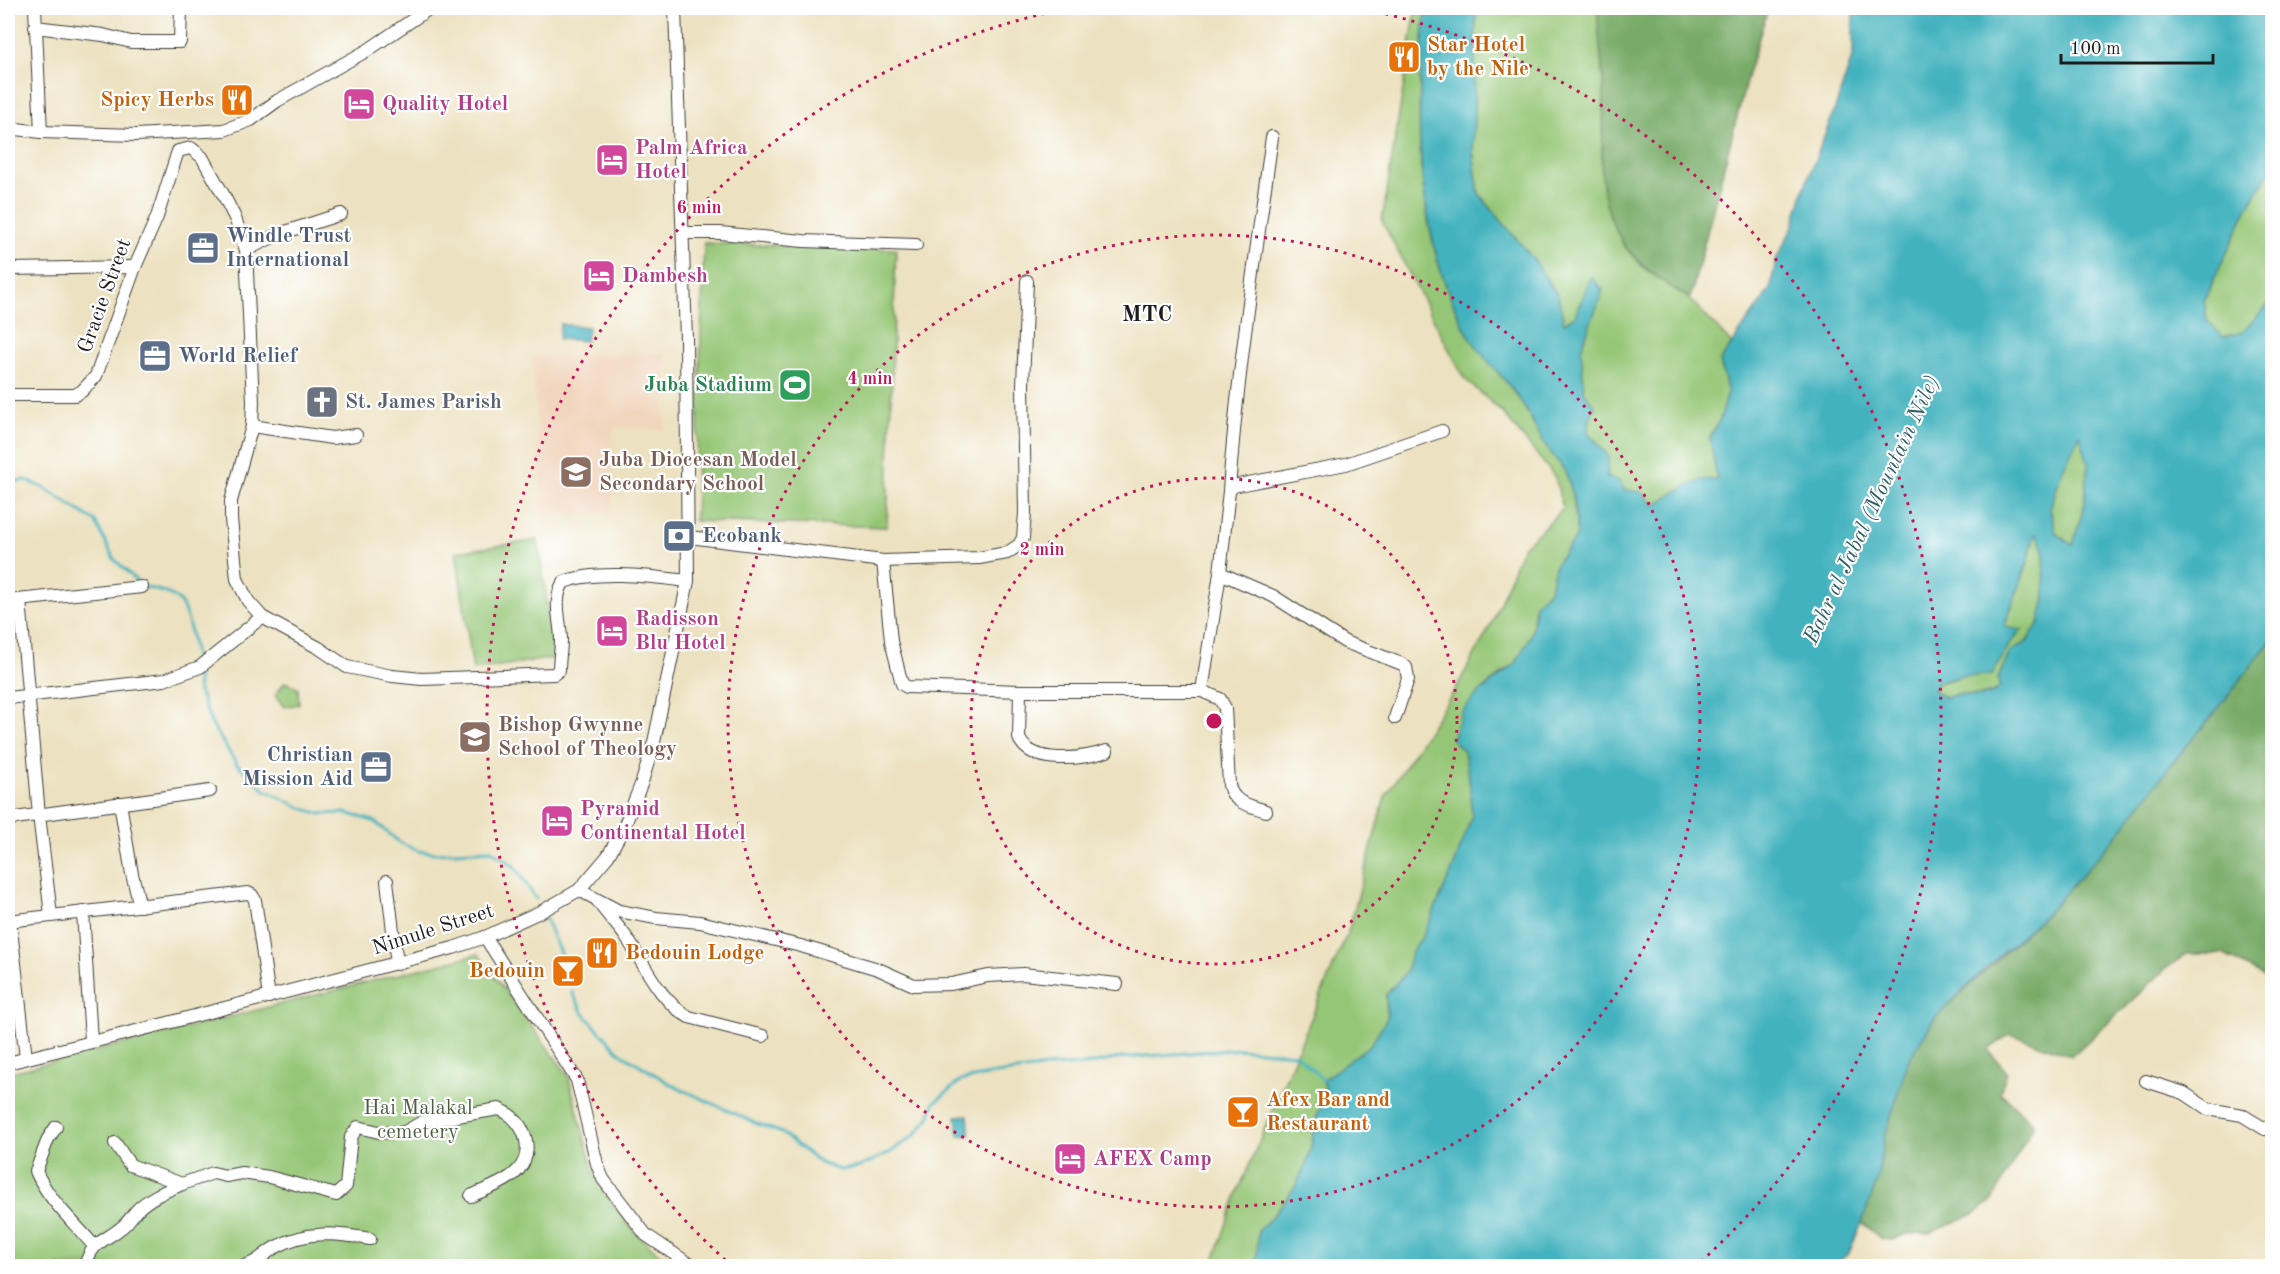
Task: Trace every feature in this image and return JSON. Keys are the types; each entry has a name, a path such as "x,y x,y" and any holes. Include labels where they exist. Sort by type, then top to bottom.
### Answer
{"street":[{"path":"35,8 41,132"},
{"path":"35,27 104,35 131,42 180,42 181,8"},
{"path":"8,128 41,132 136,135 224,130 251,120 277,101 368,50 430,8"},
{"name":"Nimule Street","path":"8,1063 397,964 485,937 542,911 579,890 608,856 624,827 642,782 654,742 688,581 689,537 675,8"},
{"name":"Gracie Street","path":"8,395 75,395 90,383 98,371 135,267 184,150 182,132"},
{"path":"1202,691 1220,573 1232,444 1272,137"},
{"path":"184,150 202,157 235,218 246,250 252,349 252,426 231,501 231,519 237,579 248,601 262,617 319,648 347,667 392,676 422,679 554,674 559,670 561,638 557,609 561,586 564,582 602,576 647,576 688,581"},
{"path":"246,250 279,234 341,214"},
{"path":"682,233 720,233 803,241 916,245"},
{"path":"8,269 135,267"},
{"path":"689,537 883,561 998,555 1008,553 1019,545 1023,538 1025,513 1023,385 1027,281"},
{"path":"252,426 332,438 356,435"},
{"path":"1229,491 1233,486 1239,484 1281,478 1346,464 1442,431"},
{"path":"883,561 891,641 902,684 907,687 1020,691 1202,691 1220,699 1225,708 1229,785 1233,797 1266,811"},
{"path":"1220,573 1273,596 1345,642 1393,660 1406,668 1408,679 1395,718"},
{"path":"51,915 39,815 29,695 14,601 142,586"},
{"path":"8,698 164,680 200,667 262,617"},
{"path":"1020,691 1019,738 1022,745 1030,751 1045,756 1068,759 1090,757 1107,751"},
{"path":"8,819 210,792"},
{"path":"120,803 140,906"},
{"path":"387,881 397,964"},
{"path":"579,890 619,911 656,918 700,922 801,946 878,969 914,985 951,984 988,976 1023,974 1117,984"},
{"path":"26,1059 9,921 248,893 255,900 269,997"},
{"path":"597,899 604,912 629,940 658,986 680,1012 698,1020 763,1036"},
{"path":"83,912 91,1041"},
{"path":"485,937 577,1080 597,1164 603,1179 646,1235 692,1266"},
{"path":"2146,1081 2184,1093 2208,1109 2242,1115 2265,1129 2272,1130"},
{"path":"86,1266 94,1246 122,1228 149,1200 182,1184 213,1173 226,1176 242,1173 269,1177 336,1194 346,1186 351,1137 358,1127 379,1132 398,1133 432,1120 499,1109 509,1113 525,1133 527,1149 521,1164 510,1177 471,1196"},
{"path":"56,1127 48,1139 36,1171 61,1210 94,1246"},
{"path":"115,1143 130,1166 182,1184"},
{"path":"244,1266 258,1262 276,1247 305,1236 325,1233 370,1239"}],"shaded area":[{"name":"Juba Diocesan Model Secondary School","path":"665,353 665,429 613,427 612,514 543,515 532,357"}],"green space":[{"path":"1416,8 1426,8 1419,132 1427,215 1436,255 1449,295 1467,332 1478,349 1518,397 1547,448 1564,470 1572,494 1577,536 1556,563 1550,589 1535,604 1532,632 1516,663 1487,685 1462,712 1453,739 1464,751 1472,816 1454,866 1423,936 1412,951 1406,972 1386,995 1387,1019 1370,1045 1323,1080 1324,1096 1306,1163 1290,1195 1258,1231 1257,1266 1212,1266 1237,1194 1349,929 1385,797 1456,688 1491,625 1522,548 1563,509 1555,477 1503,413 1464,378 1382,221"},
{"path":"1476,8 1598,8 1604,98 1602,176 1623,245 1645,269 1690,299 1732,344 1720,361 1728,393 1721,417 1710,437 1717,481 1691,484 1654,505 1641,492 1624,490 1607,477 1599,444 1588,432 1594,407 1584,391 1581,349 1603,289 1579,304 1575,316 1564,324 1558,296 1534,260 1479,194 1473,152"},
{"path":"1598,8 1768,8 1748,74 1690,299 1655,275 1628,250 1611,218 1605,199 1602,176 1604,98"},
{"path":"2272,168 2272,301 2243,332 2222,337 2207,320 2204,301 2247,209"},
{"name":"Juba Stadium","path":"704,243 896,249 887,527 695,521"},
{"path":"2080,434 2088,463 2085,502 2073,545 2056,533 2050,509 2062,471"},
{"path":"2036,534 2044,549 2045,599 2039,623 2026,642 2010,653 1998,679 2000,688 1985,694 1958,694 1946,698 1934,692 1938,683 1964,676 1992,675 2009,645 2021,631 2004,628"},
{"path":"538,540 555,658 473,670 456,552"},
{"path":"2272,639 2272,981 2223,954 2187,954 2168,967 2072,1056 2010,1034 1988,1050 2007,1072 2000,1092 2034,1125 1992,1201 1974,1214 1930,1233 1906,1234 1894,1240 1881,1239 1862,1222 1878,1178 1883,1142 1908,1061 1934,1019 2047,913 2114,839"},
{"path":"285,682 298,688 299,704 284,707 275,695"},
{"name":"Hai Malakal cemetery","path":"478,954 568,1075 593,1170 607,1196 634,1231 672,1266 8,1266 8,1073"}],"water":[{"name":"Bahr al Jabal (Mountain Nile)","path":"1426,8 1476,8 1473,152 1479,194 1534,260 1558,296 1564,323 1575,316 1591,277 1603,290 1581,349 1584,391 1595,407 1588,432 1609,457 1607,477 1620,481 1624,490 1641,492 1654,505 1697,481 1717,480 1710,437 1721,417 1728,393 1720,361 1770,289 1776,260 1793,226 1806,183 1835,109 1853,54 1853,8 2272,8 2272,168 2247,209 2204,301 2207,320 2223,337 2243,332 2272,301 2272,575 2270,578 2272,639 2114,839 2047,913 1934,1019 1908,1061 1883,1142 1878,1178 1862,1222 1849,1253 1833,1266 1257,1266 1258,1231 1290,1195 1306,1163 1324,1096 1323,1080 1370,1045 1387,1019 1386,995 1406,972 1412,951 1423,936 1454,866 1472,816 1464,751 1452,739 1462,712 1473,698 1516,663 1532,632 1535,604 1550,589 1556,563 1577,536 1572,494 1564,470 1547,448 1518,397 1478,349 1467,332 1450,295 1437,256 1422,174 1420,90","holes":["2080,435 2088,463 2085,502 2073,545 2056,533 2050,509 2062,471","2036,534 2044,549 2045,599 2039,623 2027,642 2010,652 1998,679 2000,688 1990,694 1979,696 1957,694 1946,698 1934,691 1938,682 1964,676 1992,675 2009,645 2022,630 2004,627"]},
{"path":"560,324 588,327 586,341 559,339"},
{"path":"968,1115 970,1135 959,1136 956,1116"}],"waterway":[{"path":"8,482 26,480 44,488 95,521 114,559 139,583"},
{"path":"144,587 167,593 183,606 196,664"},
{"path":"197,671 198,689 212,725 236,763 265,790 302,808 321,814 345,813 374,821 399,842 418,851 436,853 491,850 514,866 536,899"},
{"path":"543,913 566,967 570,983"},
{"path":"572,992 583,1013 619,1052 672,1085 782,1133 820,1163 840,1170 859,1167 889,1153 914,1136 929,1118 934,1103 960,1081 988,1075 1047,1067 1084,1065 1121,1058 1240,1049 1296,1054 1323,1080"}],"place":[{"name":"Star Hotel by the Nile","path":"1404,57"},
{"name":"Spicy Herbs","path":"237,100"},
{"name":"Quality Hotel","path":"359,104"},
{"name":"Palm Africa Hotel","path":"612,160"},
{"name":"Windle Trust International","path":"203,248"},
{"name":"Dambesh","path":"599,276"},
{"name":"World Relief","path":"155,356"},
{"name":"Juba Stadium","path":"795,385"},
{"name":"St. James Parish","path":"322,402"},
{"name":"Juba Diocesan Model Secondary School","path":"576,472"},
{"name":"Ecobank","path":"679,536"},
{"name":"Radisson Blu Hotel","path":"612,631"},
{"name":"Bishop Gwynne School of Theology","path":"475,737"},
{"name":"Christian Mission Aid","path":"376,767"},
{"name":"Pyramid Continental Hotel","path":"557,821"},
{"name":"Bedouin Lodge","path":"602,953"},
{"name":"Bedouin","path":"568,971"},
{"name":"Afex Bar and Restaurant","path":"1243,1112"},
{"name":"AFEX Camp","path":"1070,1159"}],"district":[{"name":"MTC","path":"1147,315"}]}
